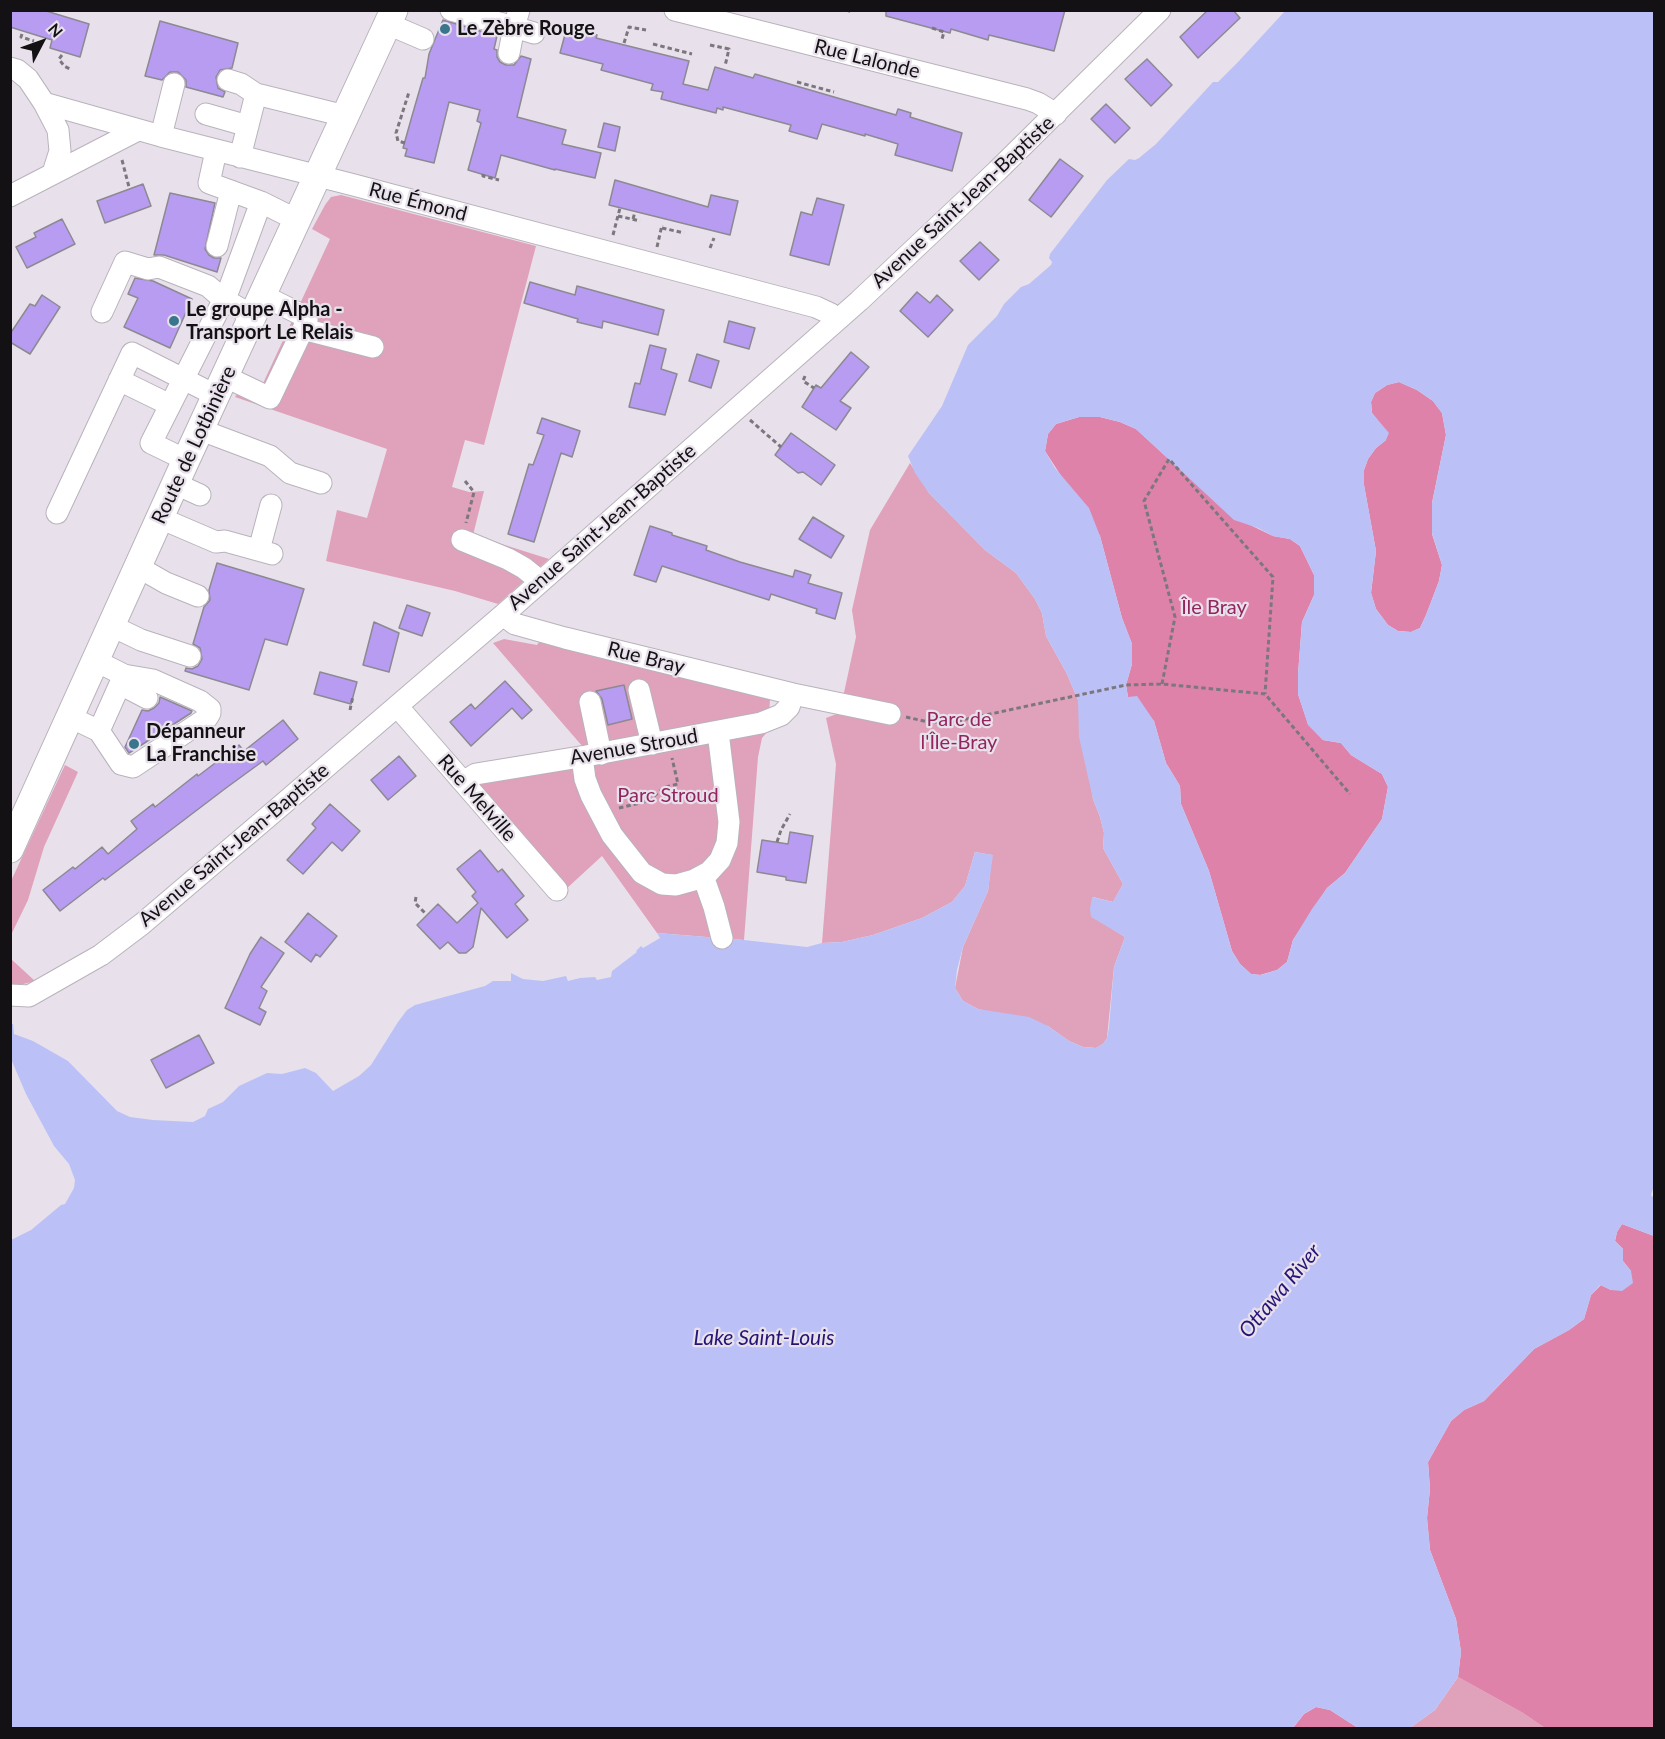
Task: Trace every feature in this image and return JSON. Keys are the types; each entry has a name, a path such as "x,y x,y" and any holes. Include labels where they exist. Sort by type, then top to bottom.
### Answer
{"main road":[{"name":"Route de Lotbinière","path":"10,849 160,518 187,480 201,430 391,17"}],"street":[{"path":"451,10 477,19 522,23 509,53"},
{"name":"Rue Lalonde","path":"675,10 1028,99 1056,114"},
{"name":"Avenue Saint-Jean-Baptiste","path":"10,995 28,996 37,992 119,942 226,853 503,615 837,320 964,203 1160,10"},
{"path":"391,17 423,39"},
{"path":"10,68 17,70 28,80 44,103 60,138 59,158 53,173"},
{"path":"228,80 241,84 256,94 345,116"},
{"path":"161,136 174,84"},
{"path":"240,157 256,94"},
{"name":"Rue Émond","path":"44,103 216,151 816,307 831,314 837,320"},
{"path":"206,114 248,126"},
{"path":"10,196 138,130"},
{"path":"216,151 208,183 261,202 297,220"},
{"path":"187,480 151,443 224,299 231,191"},
{"path":"225,258 261,202"},
{"path":"57,513 132,353 144,348 184,378 270,398 307,320 304,316 224,299 207,286 159,267 148,269 125,262 102,312"},
{"path":"303,329 373,347"},
{"path":"119,380 170,405"},
{"path":"201,430 270,456 290,473 321,483"},
{"path":"160,518 216,542 225,541 266,552 271,505"},
{"path":"462,540 508,559 540,581"},
{"path":"138,567 166,583 198,596"},
{"name":"Rue Bray","path":"503,615 515,624 533,630 793,694 890,714"},
{"path":"111,626 141,640 190,656"},
{"path":"96,661 147,698"},
{"path":"99,731 122,680"},
{"path":"70,717 99,731 121,764 133,767 207,718 210,713 207,705 153,680 122,680"},
{"path":"639,690 660,743"},
{"name":"Avenue Stroud","path":"463,782 476,774 660,743 761,723 781,715 789,707 793,694"},
{"path":"590,702 591,755 585,779 612,835 642,873 662,884 676,885 703,876 720,860 724,852 729,833 729,822 718,732"},
{"name":"Rue Melville","path":"397,706 557,890"},
{"path":"703,876 722,938"}],"path":[{"path":"846,10 852,12"},
{"path":"624,43 629,27 646,30"},
{"path":"932,28 944,32 942,39"},
{"path":"22,34 21,38 34,41"},
{"path":"653,44 676,52 692,54"},
{"path":"710,45 729,49 725,66"},
{"path":"62,55 59,59 64,66 70,69"},
{"path":"797,82 834,92"},
{"path":"405,143 398,141 396,133 409,92"},
{"path":"120,153 129,187"},
{"path":"483,174 483,176 499,180"},
{"path":"612,240 620,208"},
{"path":"633,219 635,212"},
{"path":"618,216 640,221"},
{"path":"655,252 662,226 684,233"},
{"path":"710,248 714,238"},
{"path":"806,374 803,381 814,388"},
{"path":"746,416 781,447"},
{"path":"1162,684 1175,617 1144,501 1169,459 1274,577 1265,694"},
{"path":"462,540 474,492 465,481"},
{"path":"890,714 928,722 948,723 1126,685 1162,684 1265,694 1350,794"},
{"path":"350,710 353,696"},
{"path":"599,812 648,801 665,787 678,784 660,743"},
{"path":"777,842 790,814"},
{"path":"416,897 415,903 425,913"}],"green space":[{"path":"341,195 536,246 484,445 465,440 452,487 469,492 484,491 473,535 549,559 498,604 455,591 326,561 337,510 367,518 387,449 235,397 243,385 259,392 330,239 312,229 331,197"},
{"path":"1399,382 1433,401 1442,413 1446,435 1432,503 1432,534 1442,565 1439,581 1420,628 1411,632 1398,631 1388,625 1376,609 1371,593 1376,551 1364,485 1364,470 1368,459 1386,440 1379,422 1372,413 1371,402 1375,393 1387,385"},
{"name":"Île Bray","path":"1079,417 1100,417 1136,429 1173,463 1246,523 1273,536 1290,539 1300,546 1314,575 1314,595 1302,622 1298,674 1298,694 1308,724 1323,740 1341,743 1351,755 1382,774 1388,787 1382,819 1345,873 1327,888 1293,940 1287,962 1277,970 1260,975 1251,974 1240,964 1232,951 1209,871 1181,804 1180,786 1166,763 1154,721 1128,697 1126,685 1132,664 1132,644 1122,618 1100,536 1045,451 1048,434 1056,424"},
{"name":"Parc de l'Île-Bray","path":"910,463 929,493 985,550 1016,573 1035,599 1042,613 1046,636 1078,700 1093,799 1104,833 1103,848 1123,884 1113,902 1093,897 1112,929 1125,937 1114,967 1107,1038 1096,1048 1083,1047 1069,1041 1048,1026 978,1009 963,1001 955,988 963,947 988,891 992,855 975,852 965,886 952,902 922,918 873,935 842,942 822,943 836,764 826,718 839,713 842,702 856,637 852,610 870,530"},
{"name":"Parc Stroud","path":"504,639 537,645 539,642 770,699 768,731 762,738 758,757 744,940 657,933 602,856 565,890 477,785 583,747 493,643"},
{"path":"65,765 78,772 44,847 28,900 11,935 11,881"},
{"path":"10,958 35,981 16,986 11,984"},
{"path":"1622,1224 1654,1236 1654,1728 1545,1728 1523,1713 1458,1677 1461,1652 1456,1619 1430,1550 1427,1518 1430,1489 1428,1462 1451,1421 1464,1410 1484,1401 1534,1349 1584,1319 1591,1295 1601,1285 1611,1290 1631,1271 1623,1261 1623,1249 1615,1241"},
{"path":"1458,1677 1523,1713 1545,1728 1410,1728 1435,1710"},
{"path":"1316,1707 1330,1710 1358,1728 1293,1728 1304,1714"}],"water":[{"name":"Lake Saint-Louis","path":"1285,11 1654,11 1654,1186 1651,1195 1654,1198 1654,1236 1622,1224 1615,1241 1623,1249 1623,1261 1631,1271 1633,1283 1622,1291 1611,1290 1600,1285 1591,1295 1584,1319 1534,1349 1484,1401 1464,1410 1451,1421 1428,1462 1430,1489 1427,1518 1430,1550 1456,1619 1461,1652 1458,1677 1435,1710 1410,1728 1358,1728 1330,1710 1316,1707 1304,1714 1293,1728 11,1728 11,1240 31,1230 65,1204 74,1188 75,1180 69,1164 54,1146 26,1094 11,1059 10,1024 13,1024 14,1034 33,1041 68,1061 117,1111 130,1117 193,1122 205,1116 208,1109 223,1102 239,1086 267,1073 282,1074 305,1068 316,1073 333,1091 359,1076 371,1065 407,1010 415,1005 485,986 493,981 511,981 511,973 523,979 543,981 566,976 568,981 580,978 595,977 597,980 611,977 612,971 637,952 641,946 643,948 660,938 657,933 807,947 873,935 922,918 952,902 965,886 975,852 993,855 988,891 963,947 957,970 955,988 963,1001 978,1009 1029,1017 1083,1047 1096,1048 1103,1044 1109,1027 1114,967 1125,937 1091,917 1090,909 1092,897 1113,902 1123,884 1103,848 1104,833 1093,799 1079,737 1078,700 1046,636 1042,613 1035,599 1016,573 985,550 929,493 915,473 908,456 942,406 968,345 997,316 1004,304 1021,287 1029,284 1051,265 1050,254 1107,180 1129,159 1139,158 1156,144 1213,82 1218,82","holes":["1399,382 1433,401 1442,413 1446,435 1432,503 1432,533 1442,565 1439,581 1420,628 1411,632 1398,631 1388,625 1376,609 1371,593 1376,551 1364,485 1364,470 1368,459 1386,440 1389,433 1372,413 1371,402 1375,393 1387,385","1079,417 1100,417 1136,429 1234,520 1273,536 1290,539 1300,546 1314,575 1314,595 1302,622 1298,674 1298,694 1308,725 1323,740 1341,743 1351,755 1382,774 1388,787 1382,819 1345,873 1327,888 1312,909 1293,940 1287,962 1277,970 1261,975 1251,974 1240,964 1232,951 1209,871 1181,804 1180,786 1166,763 1154,721 1137,696 1128,697 1126,685 1132,664 1132,644 1122,618 1100,536 1089,508 1055,468 1045,451 1048,434 1056,424"]}],"building":[{"path":"10,10 43,10 89,24 80,57 50,48 52,40 10,27"},
{"path":"886,10 1065,10 1054,51 989,35 988,40 951,29 950,33 886,16"},
{"path":"1208,10 1233,10 1240,18 1198,58 1180,37"},
{"path":"443,20 497,36 494,49 497,50 500,62 506,65 514,65 521,56 531,59 517,117 566,130 562,144 601,153 595,178 501,155 495,178 468,170 481,123 477,121 480,110 449,102 434,163 405,156 407,149 403,148 423,78 425,78 429,54"},
{"path":"160,21 238,43 232,68 220,70 216,77 218,88 225,92 223,97 186,87 186,80 178,72 170,72 162,80 145,76"},
{"path":"567,27 597,35 596,38 689,61 683,84 708,90 715,67 753,78 755,74 896,115 898,109 911,113 910,117 962,133 952,171 895,155 898,144 865,134 865,136 822,124 817,139 789,131 791,125 723,107 723,110 717,108 716,113 661,99 663,92 651,90 653,84 601,70 603,64 560,53"},
{"path":"1147,59 1172,85 1151,106 1125,79"},
{"path":"1106,104 1130,128 1115,143 1091,119"},
{"path":"604,123 620,127 615,151 598,147"},
{"path":"1060,159 1083,176 1051,217 1029,200"},
{"path":"615,180 708,207 711,195 738,201 730,235 609,205"},
{"path":"143,184 151,206 105,223 97,201"},
{"path":"170,193 215,203 205,249 214,258 221,258 217,272 164,255 154,255"},
{"path":"817,198 844,205 829,265 790,255 801,212 812,215"},
{"path":"62,219 75,244 27,268 16,247 36,237 34,233"},
{"path":"980,242 999,260 979,280 960,261"},
{"path":"135,278 153,281 192,299 170,348 124,327 138,298 128,294"},
{"path":"530,282 575,295 577,286 664,310 658,335 603,321 602,328 577,322 578,319 524,303"},
{"path":"917,292 930,303 937,295 953,310 928,337 900,311"},
{"path":"42,295 60,307 30,354 10,342 10,334 30,304 35,306"},
{"path":"729,321 755,328 749,349 724,342"},
{"path":"650,345 666,349 661,369 677,374 665,415 629,407 635,383 640,384"},
{"path":"851,352 869,367 840,401 851,408 836,430 802,407 816,385 821,388"},
{"path":"697,354 719,361 711,388 689,381"},
{"path":"542,418 580,431 572,457 561,453 534,542 508,534 529,464 533,465 544,435 537,433"},
{"path":"791,433 835,465 821,485 803,472 798,473 775,455"},
{"path":"813,517 844,536 831,558 799,539"},
{"path":"650,526 707,546 706,550 740,562 793,577 795,570 811,575 808,583 842,593 835,619 816,613 817,609 771,594 769,600 662,566 656,582 634,575"},
{"path":"217,563 304,589 287,645 265,639 249,690 185,671 186,668 192,669 198,666 202,659 200,648 193,644 204,607 210,600 209,590"},
{"path":"407,605 430,613 422,636 399,628"},
{"path":"374,622 399,633 389,672 363,665"},
{"path":"320,672 357,682 351,704 314,694"},
{"path":"505,681 532,710 522,719 512,708 471,746 450,722 471,704 475,709"},
{"path":"624,685 632,719 608,725 602,699 596,691"},
{"path":"160,697 192,711 129,753 125,747 142,710 148,711 154,708 159,703"},
{"path":"283,720 298,739 266,765 263,761 226,788 105,880 103,878 60,911 43,890 73,867 75,869 102,847 108,854 137,829 131,821 153,804 155,807 239,745 244,751"},
{"path":"399,756 416,776 388,800 371,780"},
{"path":"330,804 360,831 342,851 332,842 303,874 287,860 316,828 312,824"},
{"path":"790,832 813,836 806,883 757,872 762,840 788,844"},
{"path":"480,850 498,872 502,869 524,896 515,904 528,920 507,938 481,908 473,947 466,953 459,953 448,942 440,949 417,925 438,904 457,923 478,903 472,896 476,892 457,869"},
{"path":"308,913 337,936 320,957 316,954 311,962 285,942"},
{"path":"261,937 284,953 261,987 267,991 259,1008 266,1012 260,1025 225,1008 250,954"},
{"path":"199,1035 214,1063 166,1088 151,1060"}],"place":[{"name":"Le Zèbre Rouge","path":"445,29"},
{"name":"Le groupe Alpha - Transport Le Relais","path":"174,321"},
{"name":"Dépanneur La Franchise","path":"134,744"}],"water label":[{"name":"Ottawa River","path":"1280,1291"}]}
